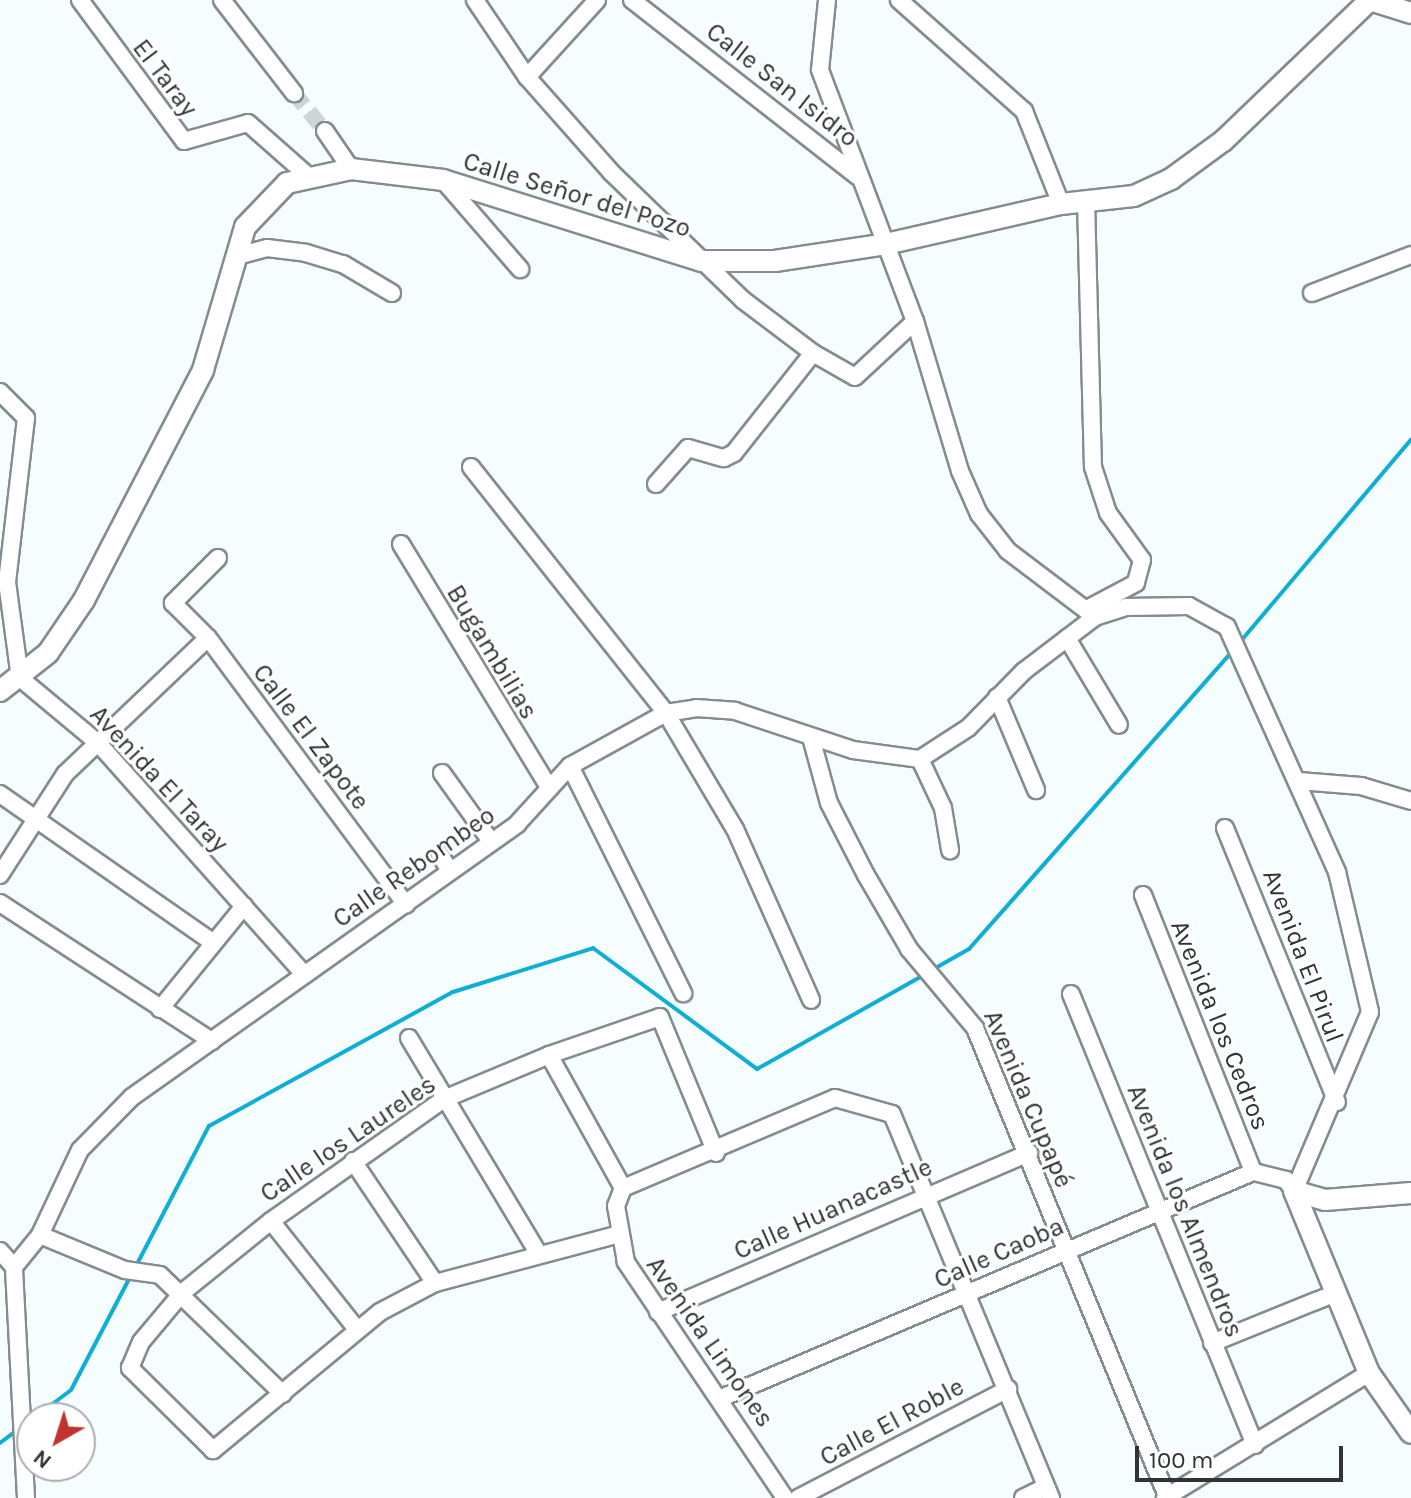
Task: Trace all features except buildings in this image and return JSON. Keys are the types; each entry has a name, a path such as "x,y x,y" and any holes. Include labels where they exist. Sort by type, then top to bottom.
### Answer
{"street":[{"name":"El Taray","path":"80,0 184,141 248,123 307,175"},
{"path":"222,0 294,93"},
{"path":"475,0 527,77 701,261 813,353 855,377 915,321"},
{"path":"527,77 597,0"},
{"name":"Calle San Isidro","path":"632,0 862,181"},
{"path":"827,0 820,70 915,321 979,514 1043,581 1092,612 1126,607 1189,606 1227,627 1299,781 1348,903 1370,1012 1337,1102 1294,1191"},
{"path":"899,0 1024,111 1061,204"},
{"name":"Calle Señor del Pozo","path":"0,691 48,653 84,600 203,370 237,256 255,210 307,175 351,169 443,180 701,261 775,261 886,244 1061,204 1134,196 1202,160 1370,0 1411,13"},
{"path":"325,131 351,169"},
{"path":"443,180 520,269"},
{"path":"950,850 943,808 920,759 968,728 997,697 1067,638 1092,612 1136,583 1142,560 1108,513 1093,467 1086,201"},
{"path":"237,256 267,248 306,253 343,264 392,293"},
{"path":"1312,293 1411,255"},
{"path":"656,484 688,448 724,458 734,453 813,353"},
{"path":"0,392 26,418 7,582 20,678"},
{"path":"471,467 534,541 575,605 666,713 735,829 811,1000"},
{"name":"Bugambilias","path":"401,544 547,784"},
{"name":"Calle El Zapote","path":"218,558 173,603 208,638 406,905"},
{"path":"0,875 39,819 65,774 208,638"},
{"path":"1067,638 1119,725"},
{"name":"Avenida El Taray","path":"20,678 98,743 303,973"},
{"path":"997,697 1036,790"},
{"name":"Calle Rebombeo","path":"14,1267 40,1235 98,1125 303,973 406,905 490,840 517,824 547,784 570,766 666,713 735,711 812,741 920,759"},
{"name":"Avenida Cupapé","path":"812,741 829,803 866,875 909,949 975,1028 1029,1153 1064,1249 1166,1497"},
{"path":"570,766 683,993"},
{"path":"442,773 490,840"},
{"path":"1299,781 1361,786 1411,801"},
{"path":"0,794 212,942"},
{"name":"Avenida El Pirul","path":"1225,828 1337,1102"},
{"path":"440,855 450,871"},
{"name":"Avenida los Cedros","path":"1143,895 1253,1172"},
{"path":"0,903 212,1041"},
{"path":"160,1009 244,906"},
{"name":"Avenida los Almendros","path":"1071,994 1162,1209 1212,1343 1255,1445"},
{"name":"Calle los Laureles","path":"283,1394 213,1450 130,1368 141,1342 183,1292 271,1221 444,1099 549,1055 660,1017 716,1153"},
{"path":"409,1038 539,1254"},
{"path":"549,1055 623,1188 716,1153 835,1098 892,1114 971,1292 1048,1492 1023,1498"},
{"name":"Calle Huanacastle","path":"658,1312 929,1193 1029,1153"},
{"path":"353,1161 435,1283"},
{"path":"1253,1172 1286,1180 1294,1191 1331,1295 1369,1373 1411,1433"},
{"name":"Calle Caoba","path":"721,1398 1064,1249 1253,1172"},
{"name":"Avenida Limones","path":"623,1188 616,1206 616,1235 658,1312 721,1398 785,1498"},
{"path":"1294,1191 1325,1200 1411,1193"},
{"path":"271,1221 355,1327"},
{"path":"40,1235 125,1270 160,1275 183,1292 283,1394 355,1327 435,1283 616,1235"},
{"path":"0,1251 14,1267 26,1498"},
{"path":"1212,1343 1331,1295"},
{"path":"1166,1497 1369,1373"},
{"name":"Calle El Roble","path":"798,1498 1008,1389"}],"waterway":[{"path":"1240,642 1411,440"},
{"path":"932,970 969,949 1232,652"},
{"path":"136,1266 209,1126 453,992 593,948 757,1069 924,975"},
{"path":"55,1402 71,1390 130,1277"},
{"path":"0,1443 16,1431"}],"tunnel":[{"path":"294,93 325,131"}]}
